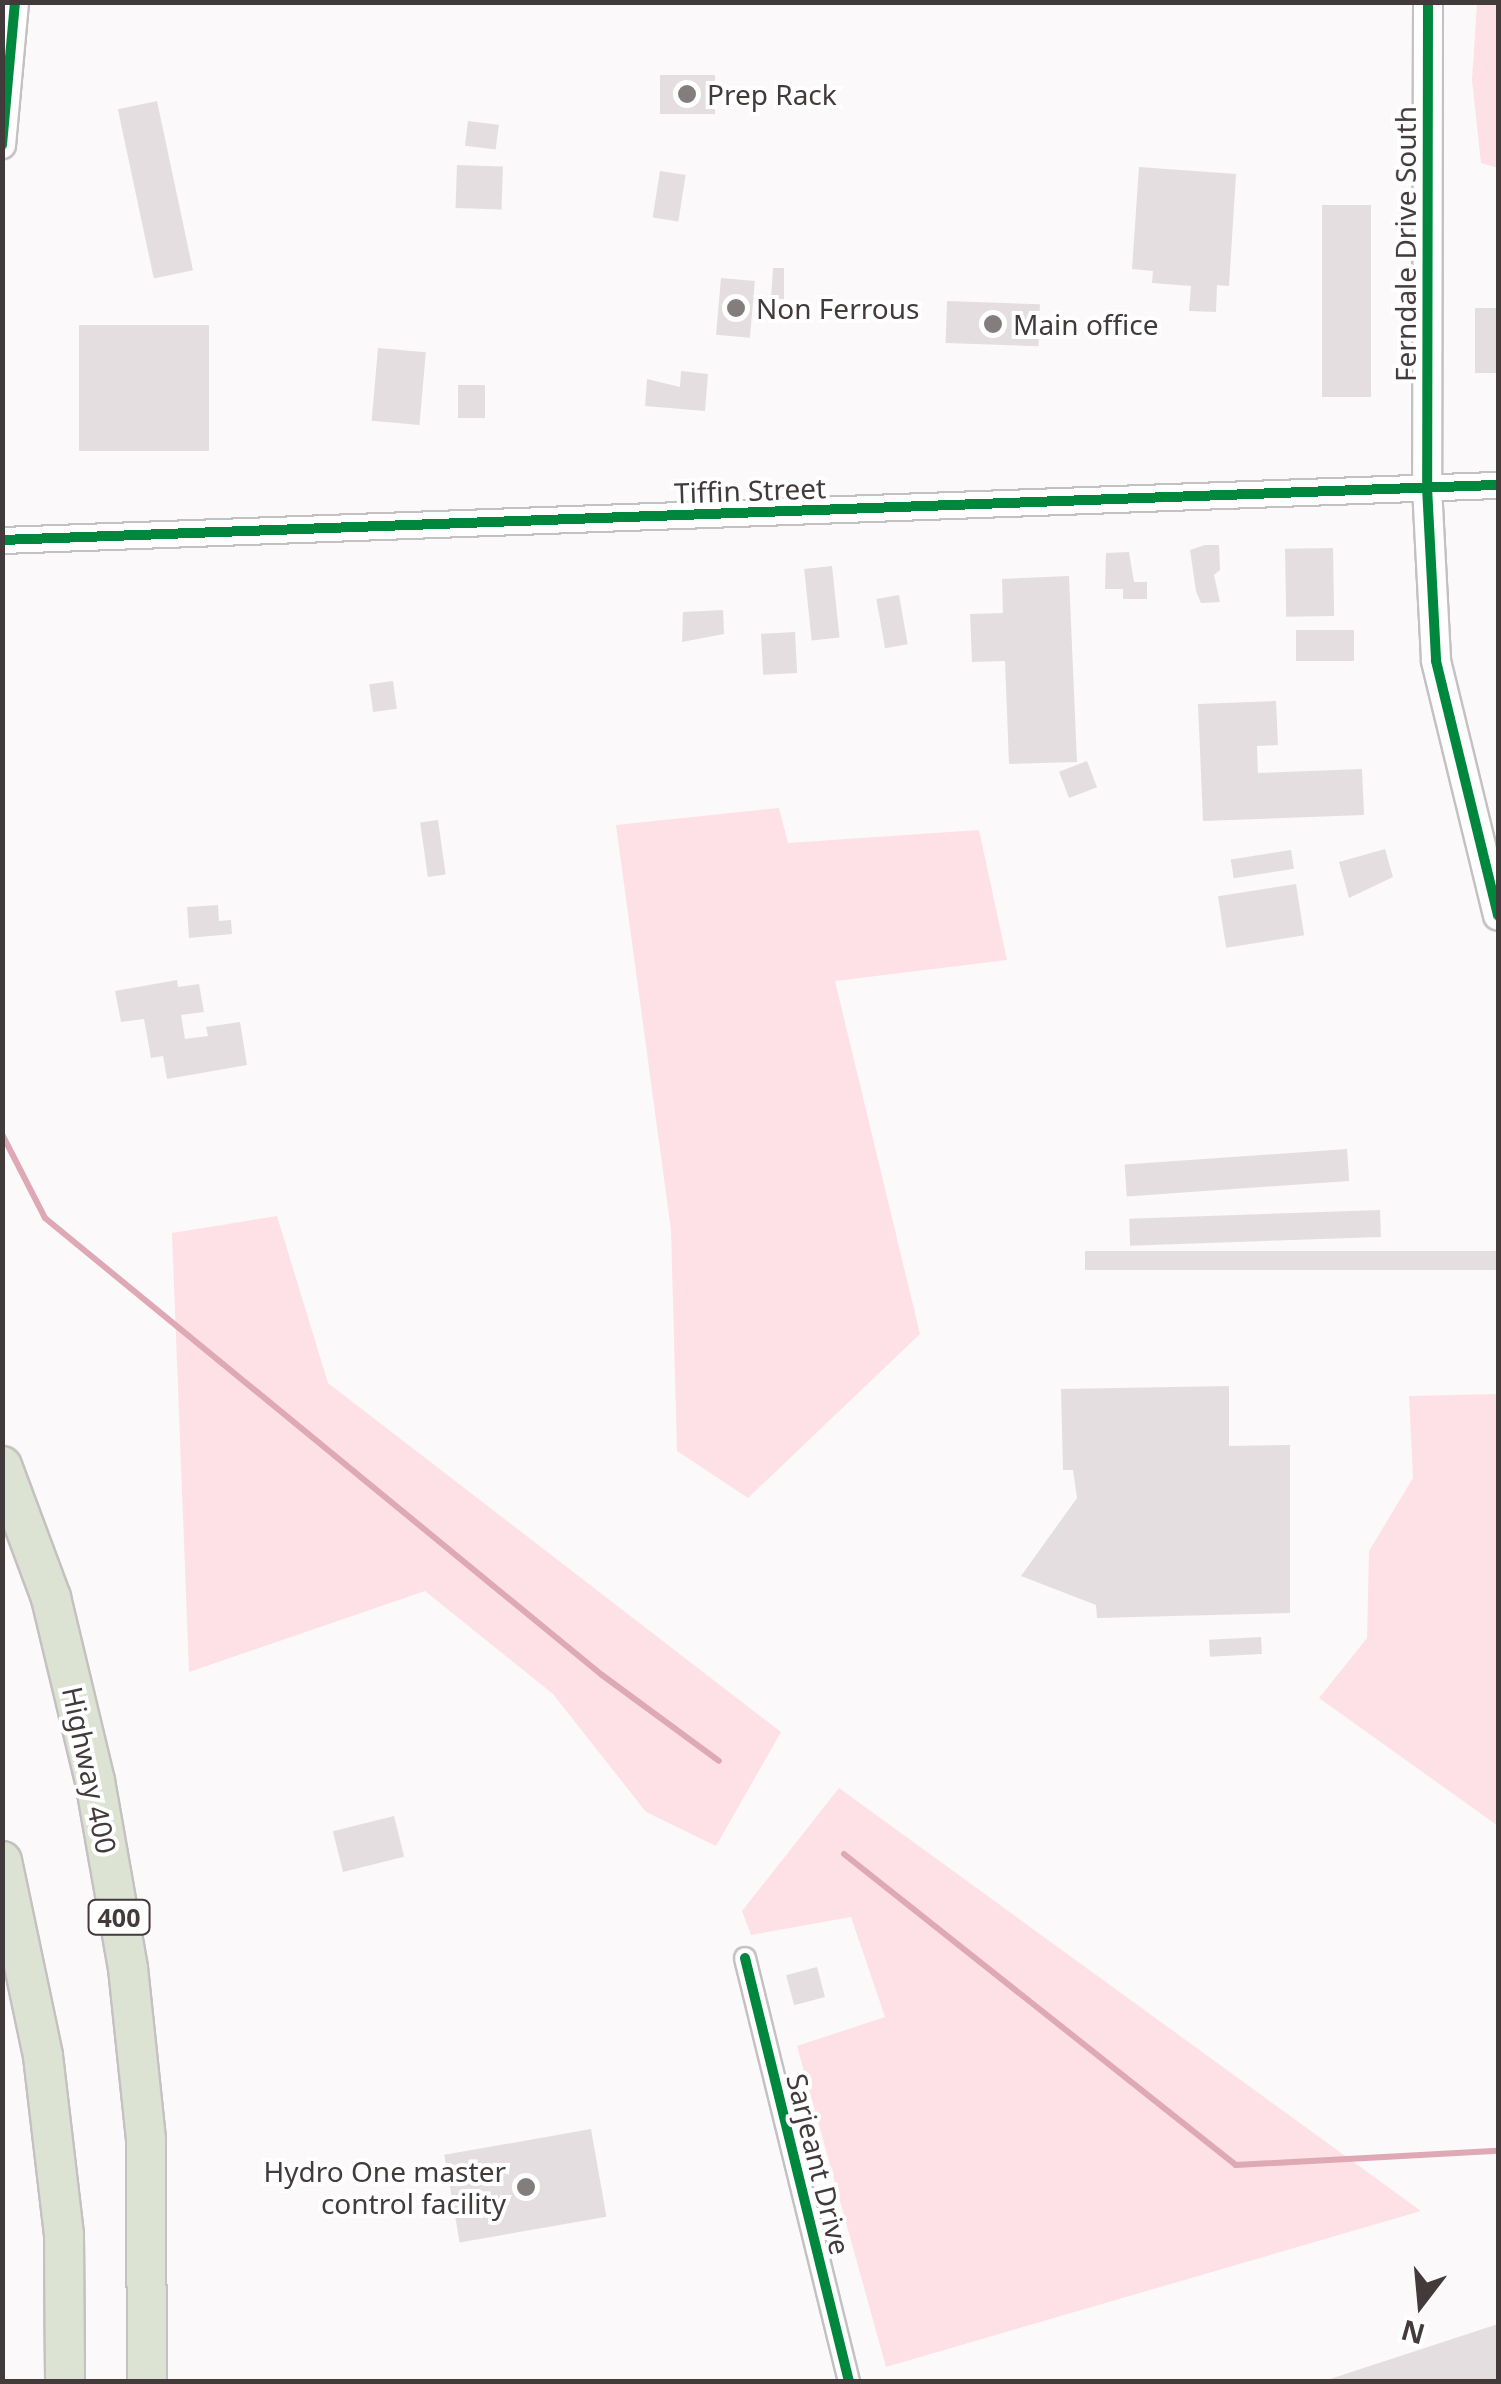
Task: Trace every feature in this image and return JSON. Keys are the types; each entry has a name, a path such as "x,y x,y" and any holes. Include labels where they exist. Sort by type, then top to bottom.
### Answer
{"highway":[{"name":"Highway 400","path":"2,1466 50,1598 95,1781 128,1968 146,2140 147,2382"},
{"path":"2,1861 43,2056 64,2235 65,2382"}],"main road":[{"name":"Ferndale Drive South","path":"1428,2 1427,486 1436,661 1498,916"}],"street":[{"path":"2,145 15,2"},
{"name":"Tiffin Street","path":"2,540 1498,486"},
{"name":"Sarjeant Drive","path":"745,1958 848,2382"}],"shaded area":[{"path":"1477,3 1498,3 1498,168 1481,163 1472,80"},
{"path":"779,808 788,843 979,830 1007,960 835,981 920,1334 748,1498 677,1451 671,1230 616,825"},
{"path":"277,1216 328,1383 781,1732 716,1846 646,1812 553,1694 425,1591 189,1672 172,1233"},
{"path":"1498,1394 1498,1826 1319,1698 1367,1638 1369,1551 1413,1478 1409,1396"},
{"path":"839,1788 1421,2211 886,2367 797,2046 885,2017 851,1917 751,1935 742,1911"}],"building":[{"name":"Prep Rack","path":"660,75 715,75 715,114 660,114"},
{"path":"157,101 193,270 154,279 118,109"},
{"path":"468,121 499,125 496,150 465,146"},
{"path":"457,165 503,167 501,210 455,208"},
{"path":"1139,167 1236,174 1229,286 1217,285 1216,312 1189,311 1191,286 1152,283 1153,271 1132,269"},
{"path":"660,171 686,175 678,221 653,217"},
{"path":"1322,205 1371,205 1371,397 1322,397"},
{"path":"773,268 784,268 784,299 771,299"},
{"name":"Non Ferrous","path":"721,278 755,281 750,338 716,335"},
{"name":"Main office","path":"947,301 1040,304 1038,346 946,343"},
{"path":"1475,308 1498,308 1498,373 1475,373"},
{"path":"79,325 209,325 209,451 79,451"},
{"path":"378,348 426,352 419,425 372,421"},
{"path":"681,371 708,374 705,411 645,406 647,379 680,387"},
{"path":"458,385 485,385 485,418 458,418"},
{"path":"1219,545 1220,570 1214,575 1220,602 1201,603 1196,591 1190,550"},
{"path":"1333,548 1334,616 1286,617 1285,549"},
{"path":"1129,552 1134,582 1147,582 1147,599 1123,599 1123,589 1105,589 1106,553"},
{"path":"832,566 840,638 812,641 804,569"},
{"path":"1069,576 1077,762 1009,764 1005,661 972,662 970,614 1003,613 1002,579"},
{"path":"899,595 908,644 885,648 876,599"},
{"path":"723,610 724,634 682,642 683,612"},
{"path":"1296,630 1354,630 1354,661 1296,661"},
{"path":"795,632 797,673 763,675 761,634"},
{"path":"393,681 397,709 373,712 369,684"},
{"path":"1276,701 1278,745 1257,746 1258,773 1362,769 1364,815 1203,821 1198,704"},
{"path":"1087,761 1097,787 1069,798 1059,772"},
{"path":"438,820 446,874 428,877 420,823"},
{"path":"1385,849 1393,877 1349,898 1339,862"},
{"path":"1291,850 1294,869 1234,878 1231,860"},
{"path":"1296,884 1304,935 1226,948 1218,896"},
{"path":"218,905 219,921 231,920 232,934 189,938 187,907"},
{"path":"177,980 178,987 199,984 204,1012 181,1015 185,1039 208,1036 206,1027 240,1022 247,1065 167,1079 163,1056 151,1058 144,1019 121,1022 115,991"},
{"path":"1347,1149 1349,1181 1127,1196 1125,1165"},
{"path":"1380,1210 1381,1237 1130,1246 1129,1219"},
{"path":"1085,1251 1498,1251 1498,1270 1085,1270"},
{"path":"1229,1386 1229,1446 1290,1445 1290,1613 1097,1618 1096,1605 1021,1576 1077,1498 1073,1470 1063,1470 1061,1389"},
{"path":"1261,1637 1262,1654 1210,1657 1209,1640"},
{"path":"394,1816 404,1857 343,1872 333,1831"},
{"path":"817,1967 825,1997 794,2005 786,1975"},
{"name":"Hydro One master control facility","path":"591,2129 606,2217 460,2243 444,2155"},
{"path":"1498,2324 1498,2382 1324,2382 1324,2381"}],"waterway":[{"path":"2,1134 45,1218 602,1675 719,1761"},
{"path":"844,1854 1236,2165 1498,2151"}],"cycle path":[{"path":"2,145 15,2"},
{"path":"1428,2 1427,487 1436,661 1498,916"},
{"path":"2,540 1498,485"},
{"path":"745,1958 849,2382"}],"place":[{"name":"Prep Rack","path":"687,94"},
{"name":"Non Ferrous","path":"736,308"},
{"name":"Main office","path":"993,324"},
{"name":"Hydro One master control facility","path":"526,2187"}]}
